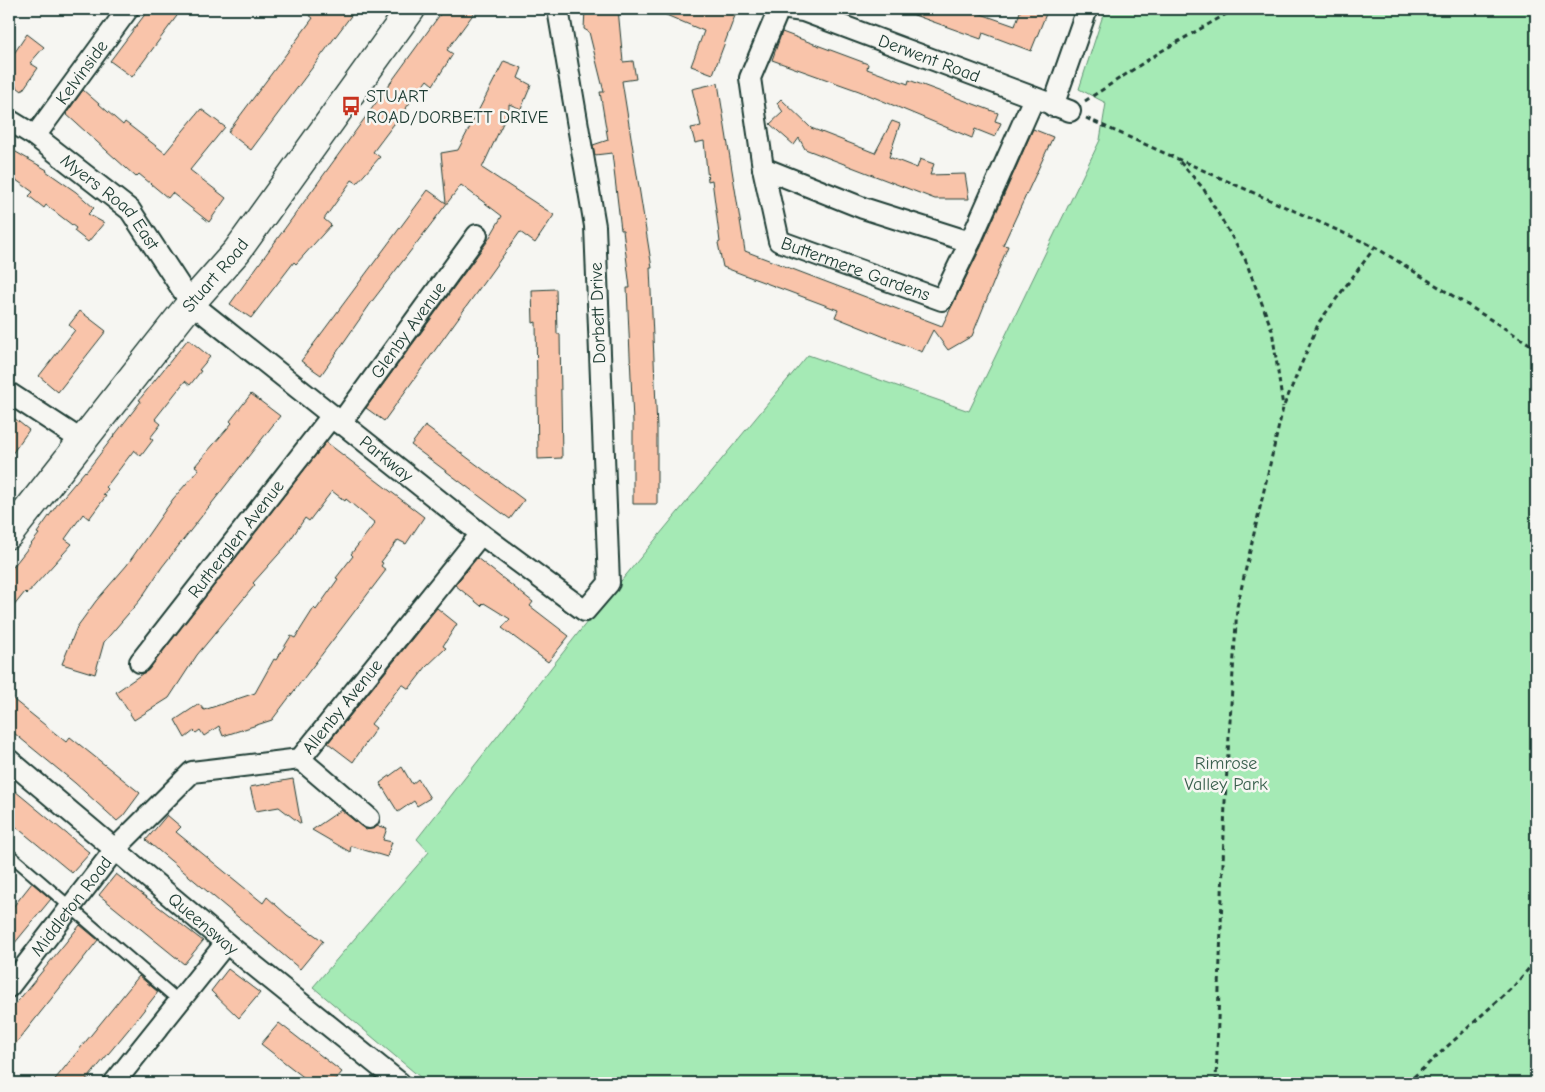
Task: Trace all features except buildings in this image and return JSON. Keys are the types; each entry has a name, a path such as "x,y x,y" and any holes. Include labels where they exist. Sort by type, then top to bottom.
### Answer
{"street":[{"name":"Kelvinside","path":"35,136 128,9"},
{"name":"Stuart Road","path":"9,534 81,440 192,303 237,251 411,9"},
{"name":"Dorbett Drive","path":"558,9 595,226 609,583 585,611"},
{"name":"Buttermere Gardens","path":"779,9 750,78 763,168 779,241 933,297 942,300 1034,98"},
{"path":"1061,108 1087,9"},
{"name":"Derwent Road","path":"798,10 1061,108"},
{"name":"Myers Road East","path":"9,120 35,136 130,210 192,303"},
{"path":"763,168 863,208 970,242"},
{"name":"Glenby Avenue","path":"336,420 477,235"},
{"name":"Parkway","path":"192,303 481,534 585,611"},
{"path":"9,393 81,440"},
{"name":"Rutherglen Avenue","path":"140,662 336,420"},
{"name":"Allenby Avenue","path":"116,848 192,772 300,759 481,534"},
{"path":"300,759 369,818"},
{"name":"Queensway","path":"9,760 116,848 387,1079"},
{"name":"Middleton Road","path":"9,986 68,907 116,848"},
{"path":"114,1083 226,942"}],"lane":[{"path":"9,854 179,1001"}],"path":[{"path":"1061,108 1235,9"},
{"path":"1061,108 1375,247 1536,348"},
{"path":"1179,160 1203,188 1245,259 1272,330 1283,408"},
{"path":"1216,1083 1225,802 1237,607 1283,408 1320,322 1375,247"},
{"path":"1407,1083 1515,985 1536,960"}],"green space":[{"name":"Rimrose Valley Park","path":"1105,9 1536,9 1536,1083 427,1083 313,987 429,852 417,839 583,627 808,355 969,411 1100,140 1106,103 1079,89"}],"place":[{"name":"STUART ROAD/DORBETT DRIVE","path":"351,106"}]}
